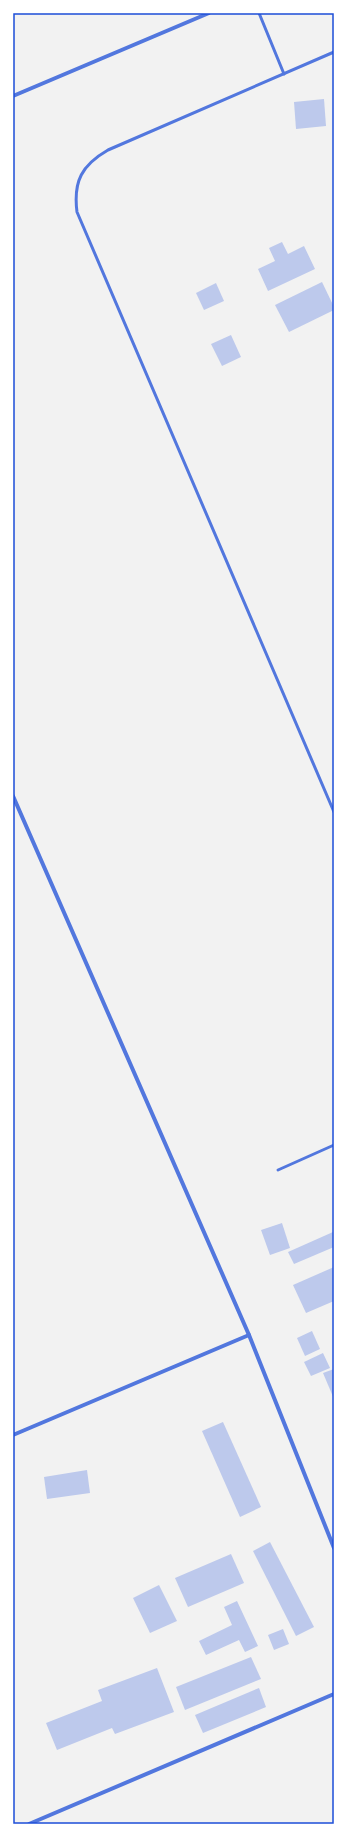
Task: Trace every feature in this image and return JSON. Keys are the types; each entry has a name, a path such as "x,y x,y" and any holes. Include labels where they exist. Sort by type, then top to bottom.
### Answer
{"street":[{"path":"13,96 209,13"},
{"path":"13,796 249,1335 334,1548"},
{"path":"13,1435 249,1335"},
{"path":"29,1824 334,1694"}],"lane":[{"path":"259,13 284,74"},
{"path":"334,52 95,157 85,168 78,182 75,197 76,212 334,812"},
{"path":"278,1170 334,1145"}],"building":[{"path":"324,99 326,126 296,129 294,102"},
{"path":"282,242 288,254 304,246 315,269 268,291 258,269 275,261 269,248"},
{"path":"322,282 334,310 289,332 275,305"},
{"path":"216,283 224,301 204,310 196,293"},
{"path":"231,335 241,357 222,366 211,344"},
{"path":"282,1223 290,1248 270,1255 261,1230"},
{"path":"333,1232 334,1247 294,1264 288,1252"},
{"path":"334,1267 334,1301 306,1313 293,1285"},
{"path":"312,1331 320,1349 305,1356 297,1338"},
{"path":"323,1353 330,1368 311,1376 304,1362"},
{"path":"334,1369 334,1399 323,1373"},
{"path":"223,1422 261,1507 240,1517 202,1431"},
{"path":"87,1470 90,1493 47,1499 44,1477"},
{"path":"270,1542 314,1627 296,1636 253,1551"},
{"path":"231,1554 244,1583 188,1607 175,1578"},
{"path":"159,1585 177,1621 150,1633 133,1598"},
{"path":"237,1601 258,1646 245,1652 239,1640 206,1655 199,1641 232,1625 224,1607"},
{"path":"283,1629 289,1644 274,1650 268,1635"},
{"path":"251,1657 261,1679 185,1710 176,1687"},
{"path":"157,1668 174,1712 115,1734 112,1728 57,1750 46,1723 102,1701 98,1690"},
{"path":"259,1688 266,1707 203,1733 195,1715"}]}
